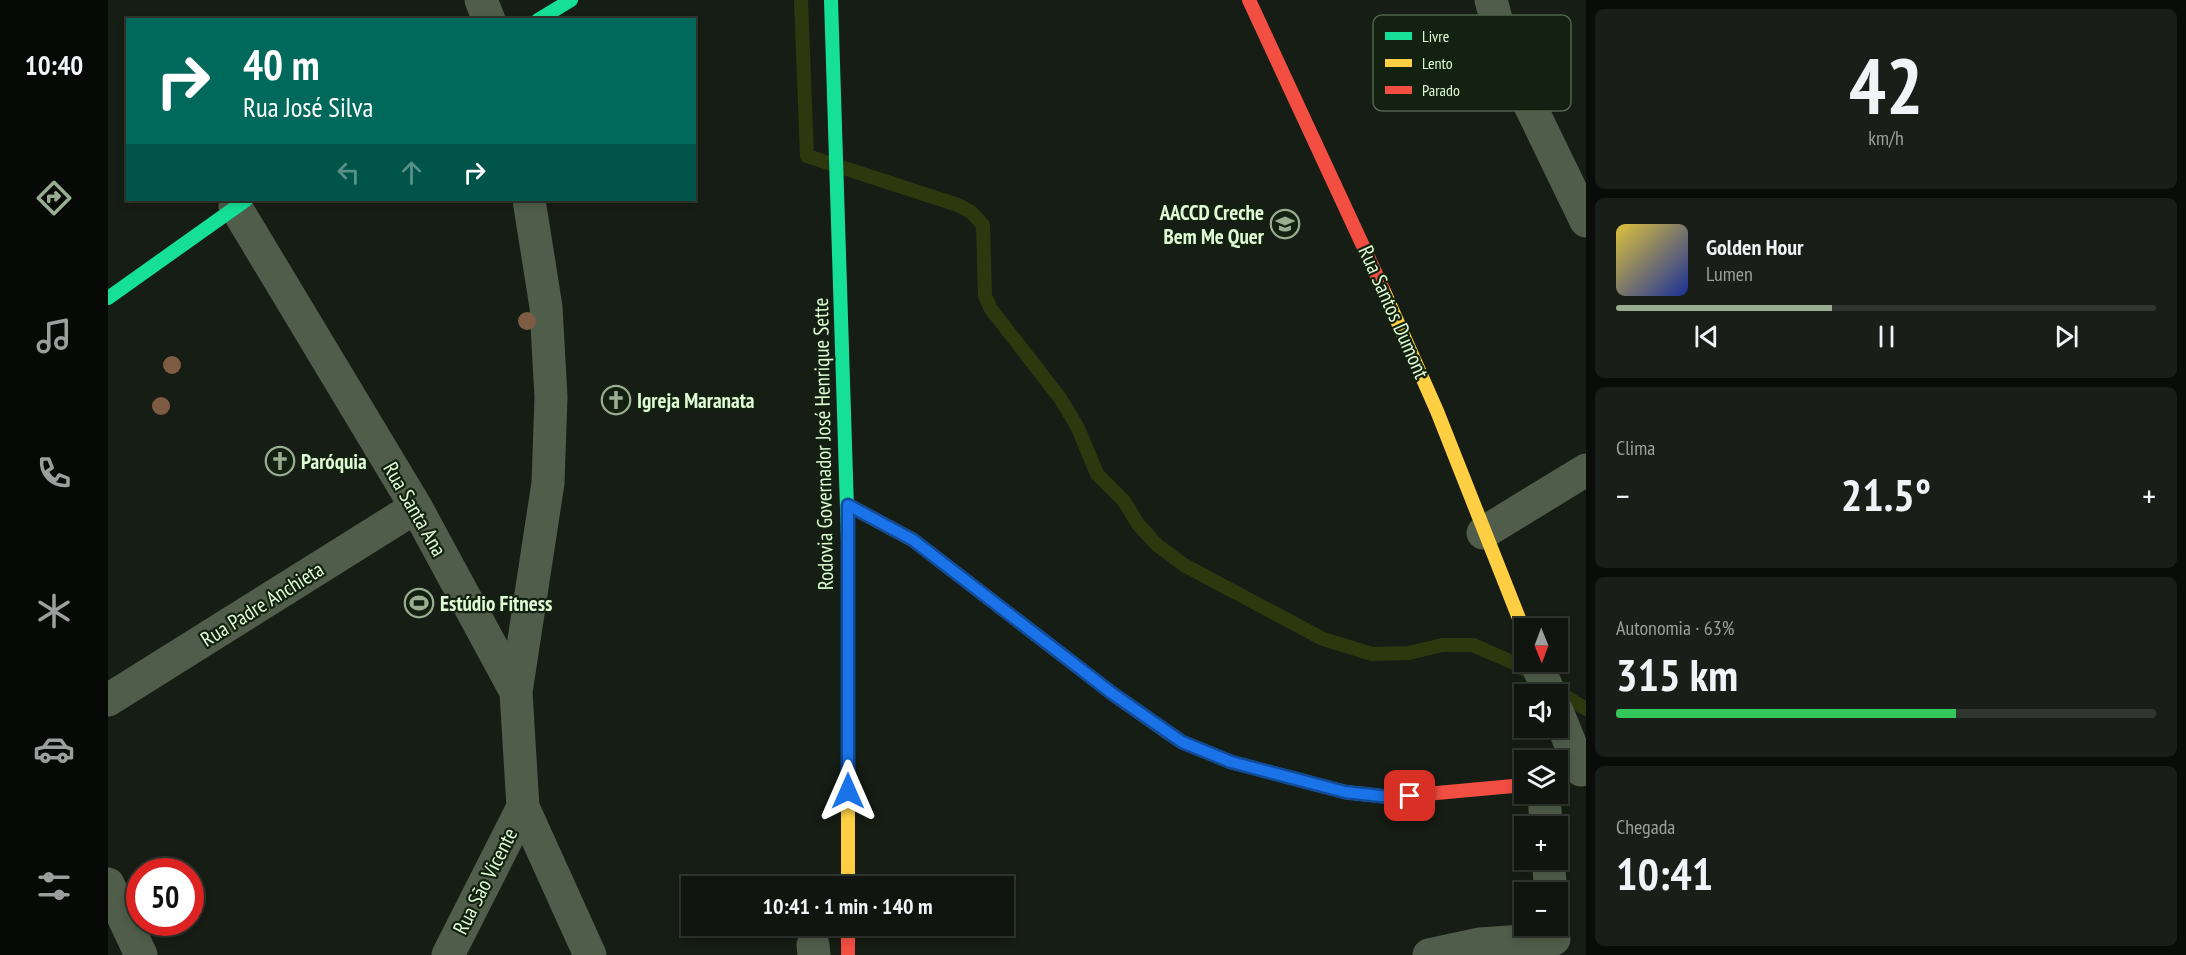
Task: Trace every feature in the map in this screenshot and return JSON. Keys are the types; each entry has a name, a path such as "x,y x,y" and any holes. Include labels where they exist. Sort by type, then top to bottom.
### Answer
{"street":[{"path":"481,0 488,18"},
{"path":"541,18 571,0"},
{"name":"Rodovia Governador José Henrique Sette","path":"831,0 848,505 848,876"},
{"name":"Rua Santos Dumont","path":"1249,0 1299,114 1358,233 1437,411 1519,618"},
{"path":"1491,0 1495,15"},
{"path":"1533,111 1586,221"},
{"name":"Rua Santa Ana","path":"529,201 546,307 551,397 548,483 516,692 522,807 590,955"},
{"path":"108,298 241,203"},
{"name":"Rua Santa Ana","path":"241,203 416,507 516,692"},
{"path":"1483,532 1586,470"},
{"path":"848,505 913,540 1113,694 1182,742 1231,762 1345,792 1389,797 1514,786"},
{"name":"Rua Padre Anchieta","path":"108,700 416,507"},
{"path":"1565,738 1575,773"},
{"name":"Rua São Vicente","path":"448,955 522,807"},
{"path":"108,884 141,955"},
{"path":"848,936 848,955"},
{"path":"1429,955 1480,944 1554,940"}],"waterway":[{"path":"801,0 807,156 958,205 971,212 983,225 985,296 991,309 1060,398 1078,428 1097,474 1124,501 1138,524 1157,545 1184,565 1323,639 1372,654 1409,653 1442,645 1473,645 1514,663 1536,677"},
{"path":"1568,698 1586,709"}],"traffic: fast":[{"path":"541,18 571,0"},
{"path":"831,0 848,540"},
{"path":"108,298 245,201"},
{"path":"1167,732 1182,742 1231,762 1345,792 1389,797 1426,794"}],"traffic: slow":[{"path":"1383,289 1437,411 1519,618"},
{"path":"848,505 913,540 1113,694 1167,732"},
{"path":"848,540 848,876"}],"traffic: jam":[{"path":"1249,0 1383,289"},
{"path":"1426,794 1514,786"},
{"path":"848,936 848,955"}],"place":[{"name":"AACCD Creche Bem Me Quer","path":"1285,224"},
{"name":"Igreja Maranata","path":"616,400"},
{"name":"Paróquia","path":"280,461"},
{"name":"Estúdio Fitness","path":"419,603"}],"route":[{"path":"848,791 848,505 913,540 1113,694 1182,742 1231,762 1345,792 1389,797 1410,796"}]}
